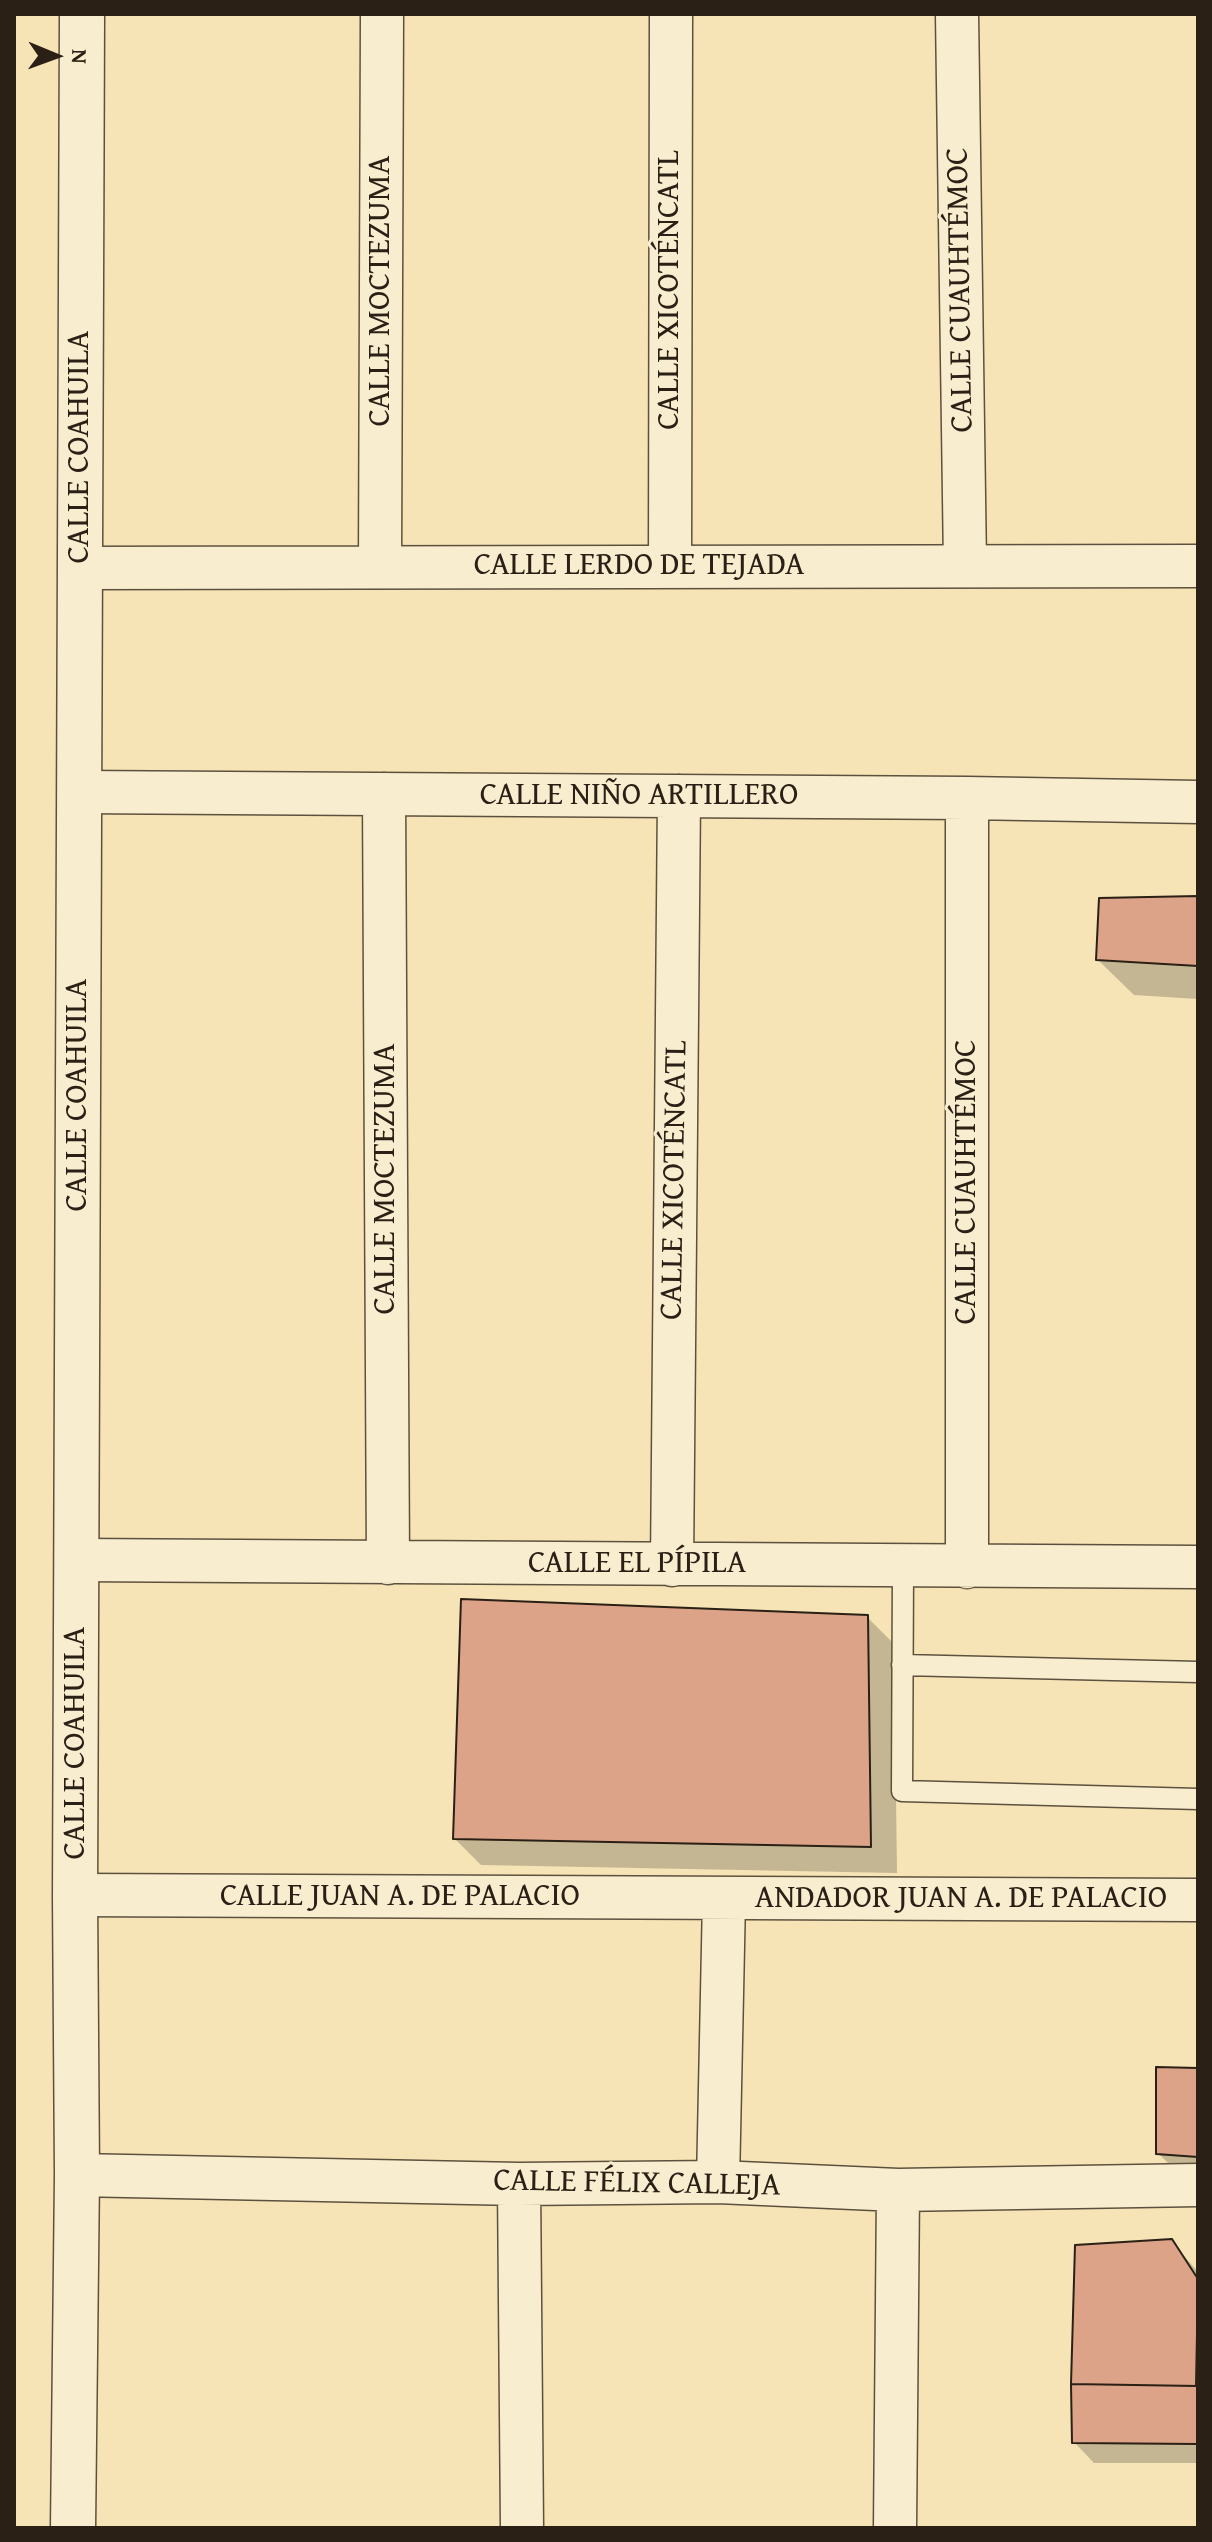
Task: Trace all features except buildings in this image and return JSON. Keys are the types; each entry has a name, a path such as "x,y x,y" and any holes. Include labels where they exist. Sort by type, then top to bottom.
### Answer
{"street":[{"name":"CALLE COAHUILA","path":"73,2528 77,2175 75,1895 82,14"},
{"name":"CALLE MOCTEZUMA","path":"380,567 382,14"},
{"name":"CALLE XICOTÉNCATL","path":"670,566 671,14"},
{"name":"CALLE CUAUHTÉMOC","path":"957,14 965,565"},
{"name":"CALLE LERDO DE TEJADA","path":"80,568 1198,566"},
{"name":"CALLE NIÑO ARTILLERO","path":"79,792 1198,802"},
{"name":"CALLE MOCTEZUMA","path":"384,794 388,1563"},
{"name":"CALLE XICOTÉNCATL","path":"672,1565 679,796"},
{"name":"CALLE CUAUHTÉMOC","path":"967,798 967,1567"},
{"name":"CALLE EL PÍPILA","path":"77,1560 1198,1567"},
{"name":"CALLE JUAN A. DE PALACIO","path":"75,1895 724,1899"},
{"name":"ANDADOR JUAN A. DE PALACIO","path":"724,1899 1198,1900"},
{"path":"718,2182 724,1899"},
{"name":"CALLE FÉLIX CALLEJA","path":"77,2175 519,2184 718,2182 898,2190 1198,2185"},
{"path":"519,2184 522,2528"},
{"path":"895,2528 898,2190"}],"lane":[{"path":"903,1566 902,1791 1198,1799"},
{"path":"902,1665 1198,1672"}]}
